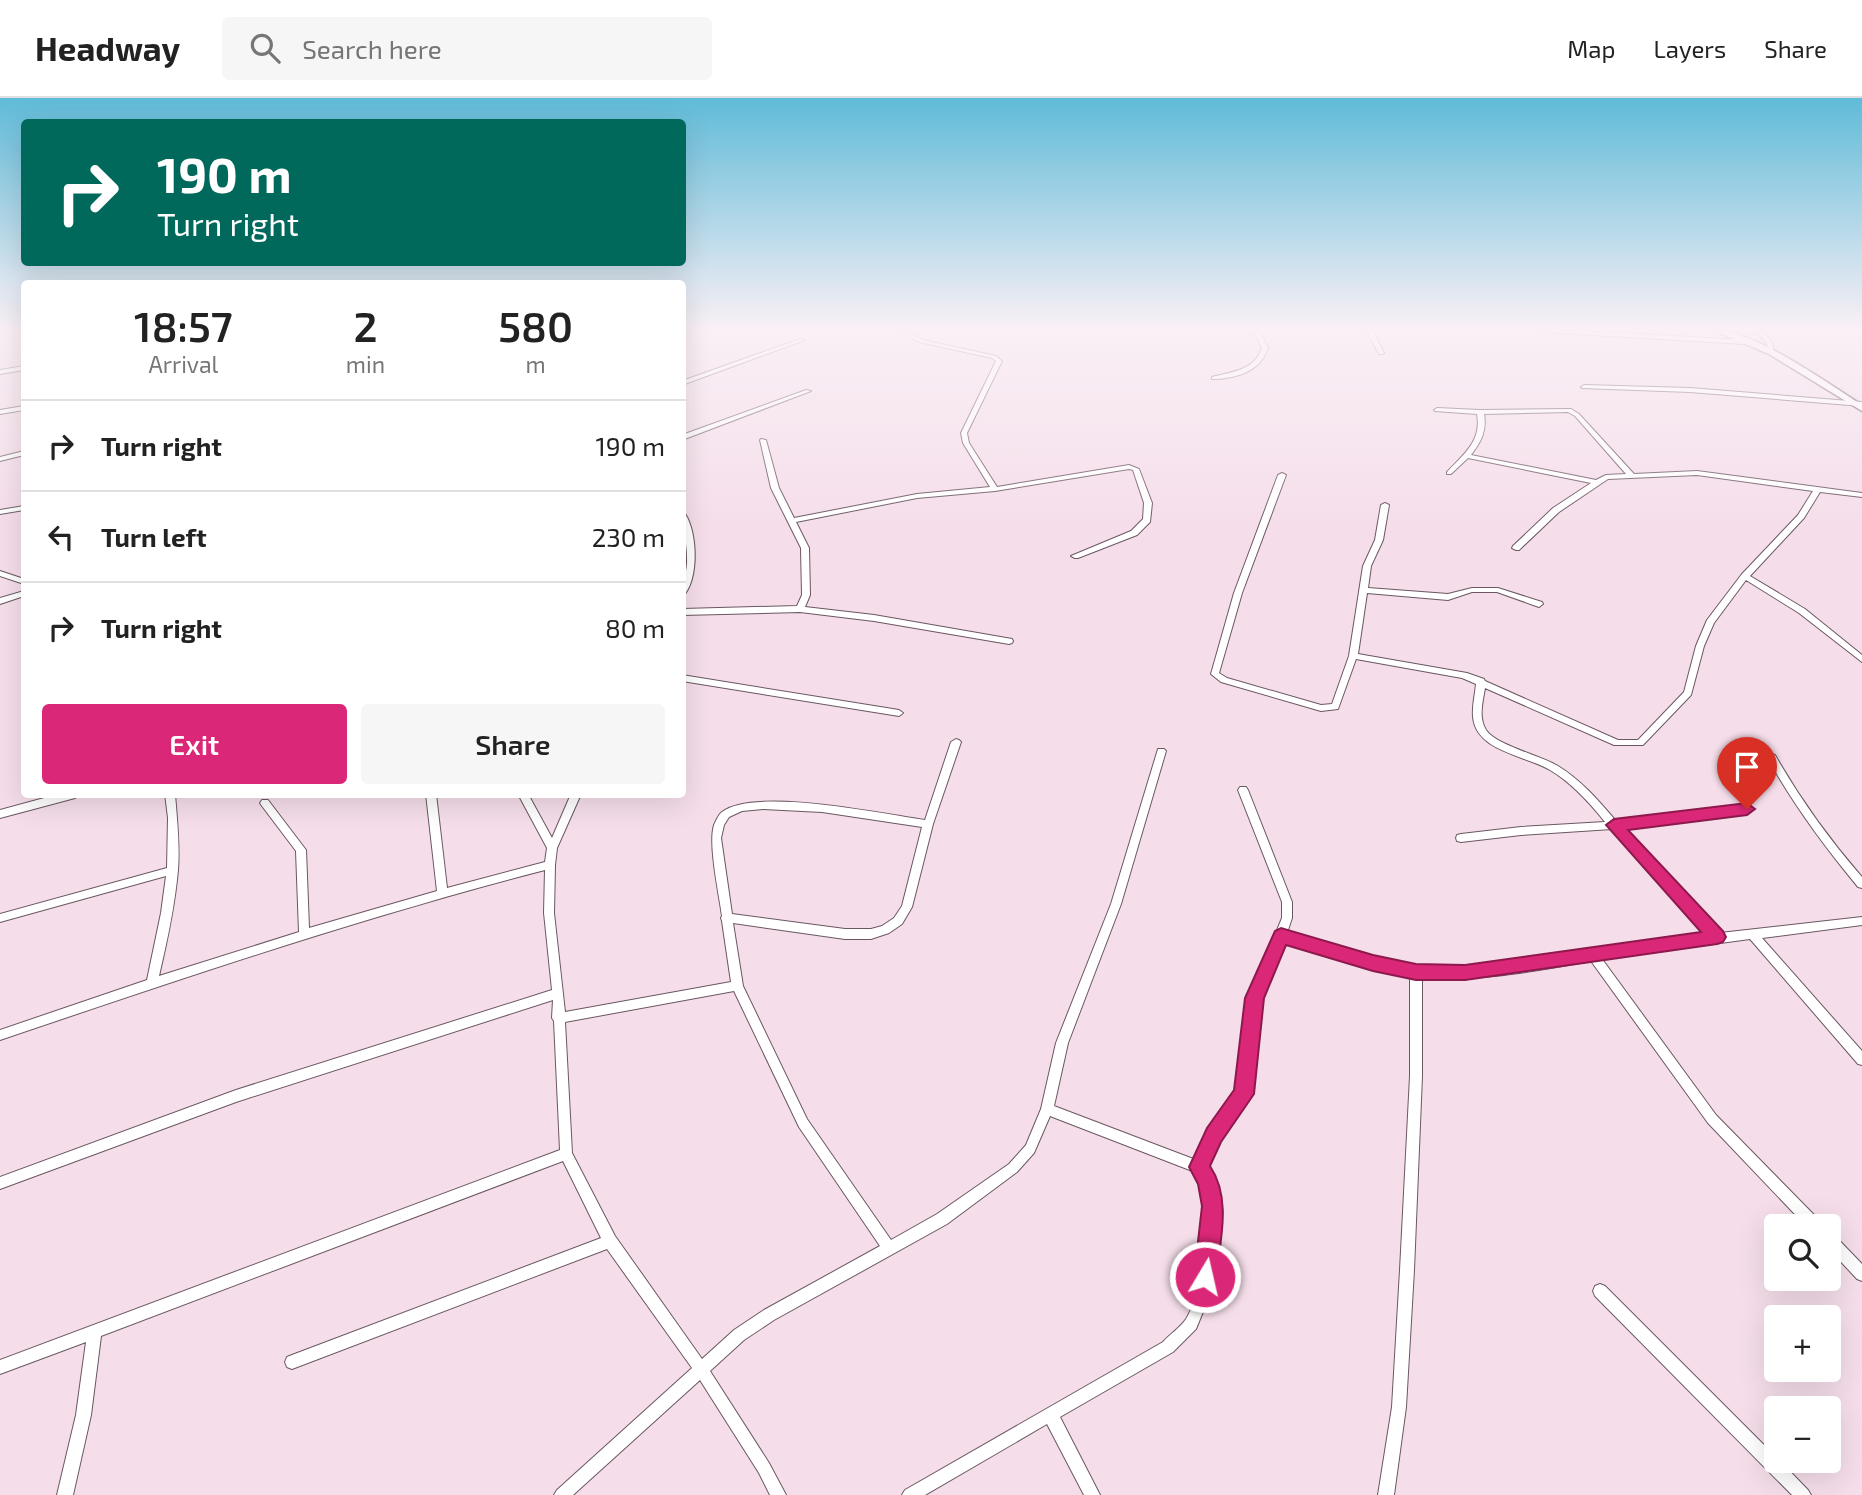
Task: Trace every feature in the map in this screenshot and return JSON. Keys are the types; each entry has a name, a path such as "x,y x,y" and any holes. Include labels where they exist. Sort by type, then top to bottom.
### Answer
{"street":[{"path":"686,437 797,395"},
{"path":"982,395 964,433 966,443 995,489"},
{"path":"1746,395 1859,406"},
{"path":"1842,395 1859,406"},
{"path":"0,412 21,408"},
{"path":"1437,410 1569,410 1577,415 1631,475"},
{"path":"1449,473 1479,441 1482,432 1480,412"},
{"path":"763,440 775,488 805,548 806,595 800,609"},
{"path":"0,459 21,454"},
{"path":"1466,456 1595,482"},
{"path":"793,520 917,496 995,489 1129,467 1136,469 1148,503 1147,520 1133,533 1075,556"},
{"path":"1282,475 1238,593 1215,674 1224,680 1321,708 1330,709 1338,704 1353,656 1367,566 1379,540 1385,505"},
{"path":"1516,548 1556,510 1606,477 1721,475 1862,495"},
{"path":"1353,656 1442,670 1481,681 1617,743 1640,743 1688,693 1700,646 1710,622 1745,576 1801,516 1817,490"},
{"path":"0,512 21,508"},
{"path":"686,524 692,542 693,567 686,585"},
{"path":"0,573 21,581"},
{"path":"1745,576 1802,611 1862,659"},
{"path":"1364,590 1448,597 1472,590 1498,590 1539,604"},
{"path":"0,601 21,595"},
{"path":"686,612 800,609 874,618 1009,641"},
{"path":"686,679 899,713"},
{"path":"1481,681 1476,714 1482,731 1504,747 1560,770 1582,788 1717,937"},
{"path":"726,918 845,934 870,934 885,930 898,922 907,907 928,824 956,742"},
{"path":"562,1495 700,1368 769,1315 942,1219 1013,1168 1030,1149 1047,1110 1062,1043 1116,904 1161,751"},
{"path":"1772,757 1797,804 1862,884"},
{"path":"1199,1167 1214,1135 1244,1094 1255,998 1287,918 1285,894 1243,790"},
{"path":"0,814 60,798"},
{"path":"152,983 169,908 173,870 171,798"},
{"path":"431,798 442,891"},
{"path":"525,798 552,848"},
{"path":"574,798 552,848 550,865 550,913 558,993 566,1154 610,1241 700,1368 764,1468 778,1495"},
{"path":"265,803 301,850 304,934"},
{"path":"888,1247 803,1123 737,986 716,838 719,823 726,814 738,807 771,803 928,824"},
{"path":"1461,838 1614,825 1747,809"},
{"path":"0,1035 152,983 442,891 550,865"},
{"path":"0,918 173,870"},
{"path":"1281,936 1373,963 1416,972 1465,972 1717,937 1862,921"},
{"path":"1752,934 1862,1060"},
{"path":"1593,955 1712,1119 1803,1214"},
{"path":"1387,1495 1399,1407 1407,1270 1416,1076 1416,972"},
{"path":"558,1018 737,986"},
{"path":"0,1183 224,1100 558,993"},
{"path":"910,1495 1168,1347 1191,1323 1200,1302 1213,1221 1212,1193 1199,1167 1047,1110"},
{"path":"0,1367 94,1334 378,1223 566,1154"},
{"path":"292,1362 610,1241"},
{"path":"1841,1252 1862,1274"},
{"path":"1600,1291 1804,1495"},
{"path":"65,1495 83,1420 94,1334"},
{"path":"1050,1414 1092,1495"}],"route":[{"path":"1205,1277 1213,1206 1208,1180 1199,1167 1214,1135 1244,1094 1255,998 1281,936 1326,951 1416,972 1512,968 1717,937 1614,825 1747,809"}]}
